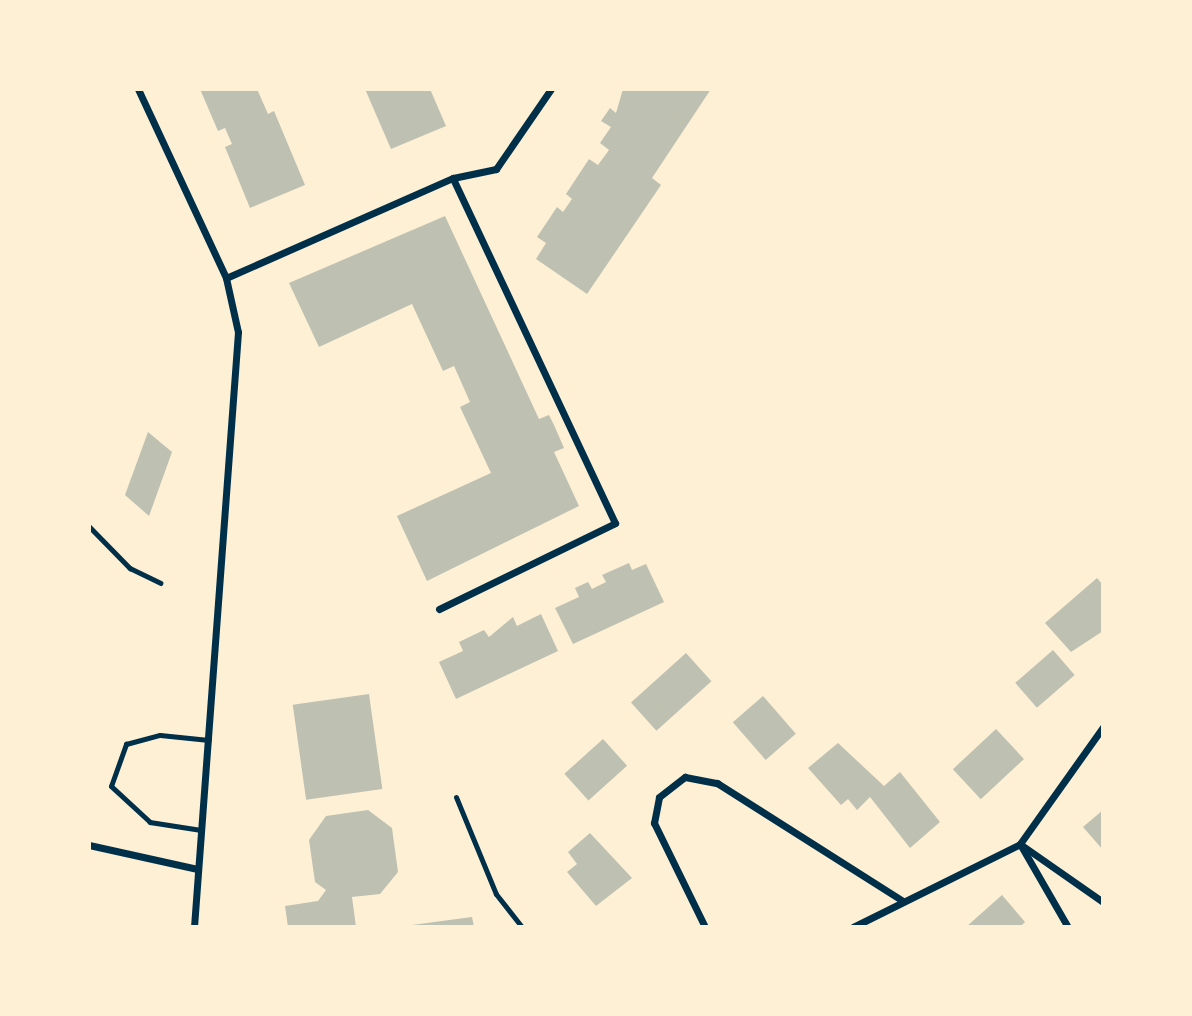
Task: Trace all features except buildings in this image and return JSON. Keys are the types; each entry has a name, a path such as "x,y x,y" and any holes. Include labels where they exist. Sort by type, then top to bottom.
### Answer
{"street":[{"path":"138,89 226,278 239,360 194,927"},
{"path":"226,278 453,178 496,169 551,89"},
{"path":"439,609 615,523 453,178"},
{"path":"853,927 1020,844 1103,727"},
{"path":"705,927 653,823 659,797 685,777 717,783 903,901"},
{"path":"1020,844 1103,902"},
{"path":"1020,844 1068,927"},
{"path":"89,845 197,869"}],"lane":[{"path":"201,830 150,822 111,786 126,744 160,734 209,740"},
{"path":"456,797 496,894 522,927"}],"path":[{"path":"89,526 130,568 161,583"}]}
